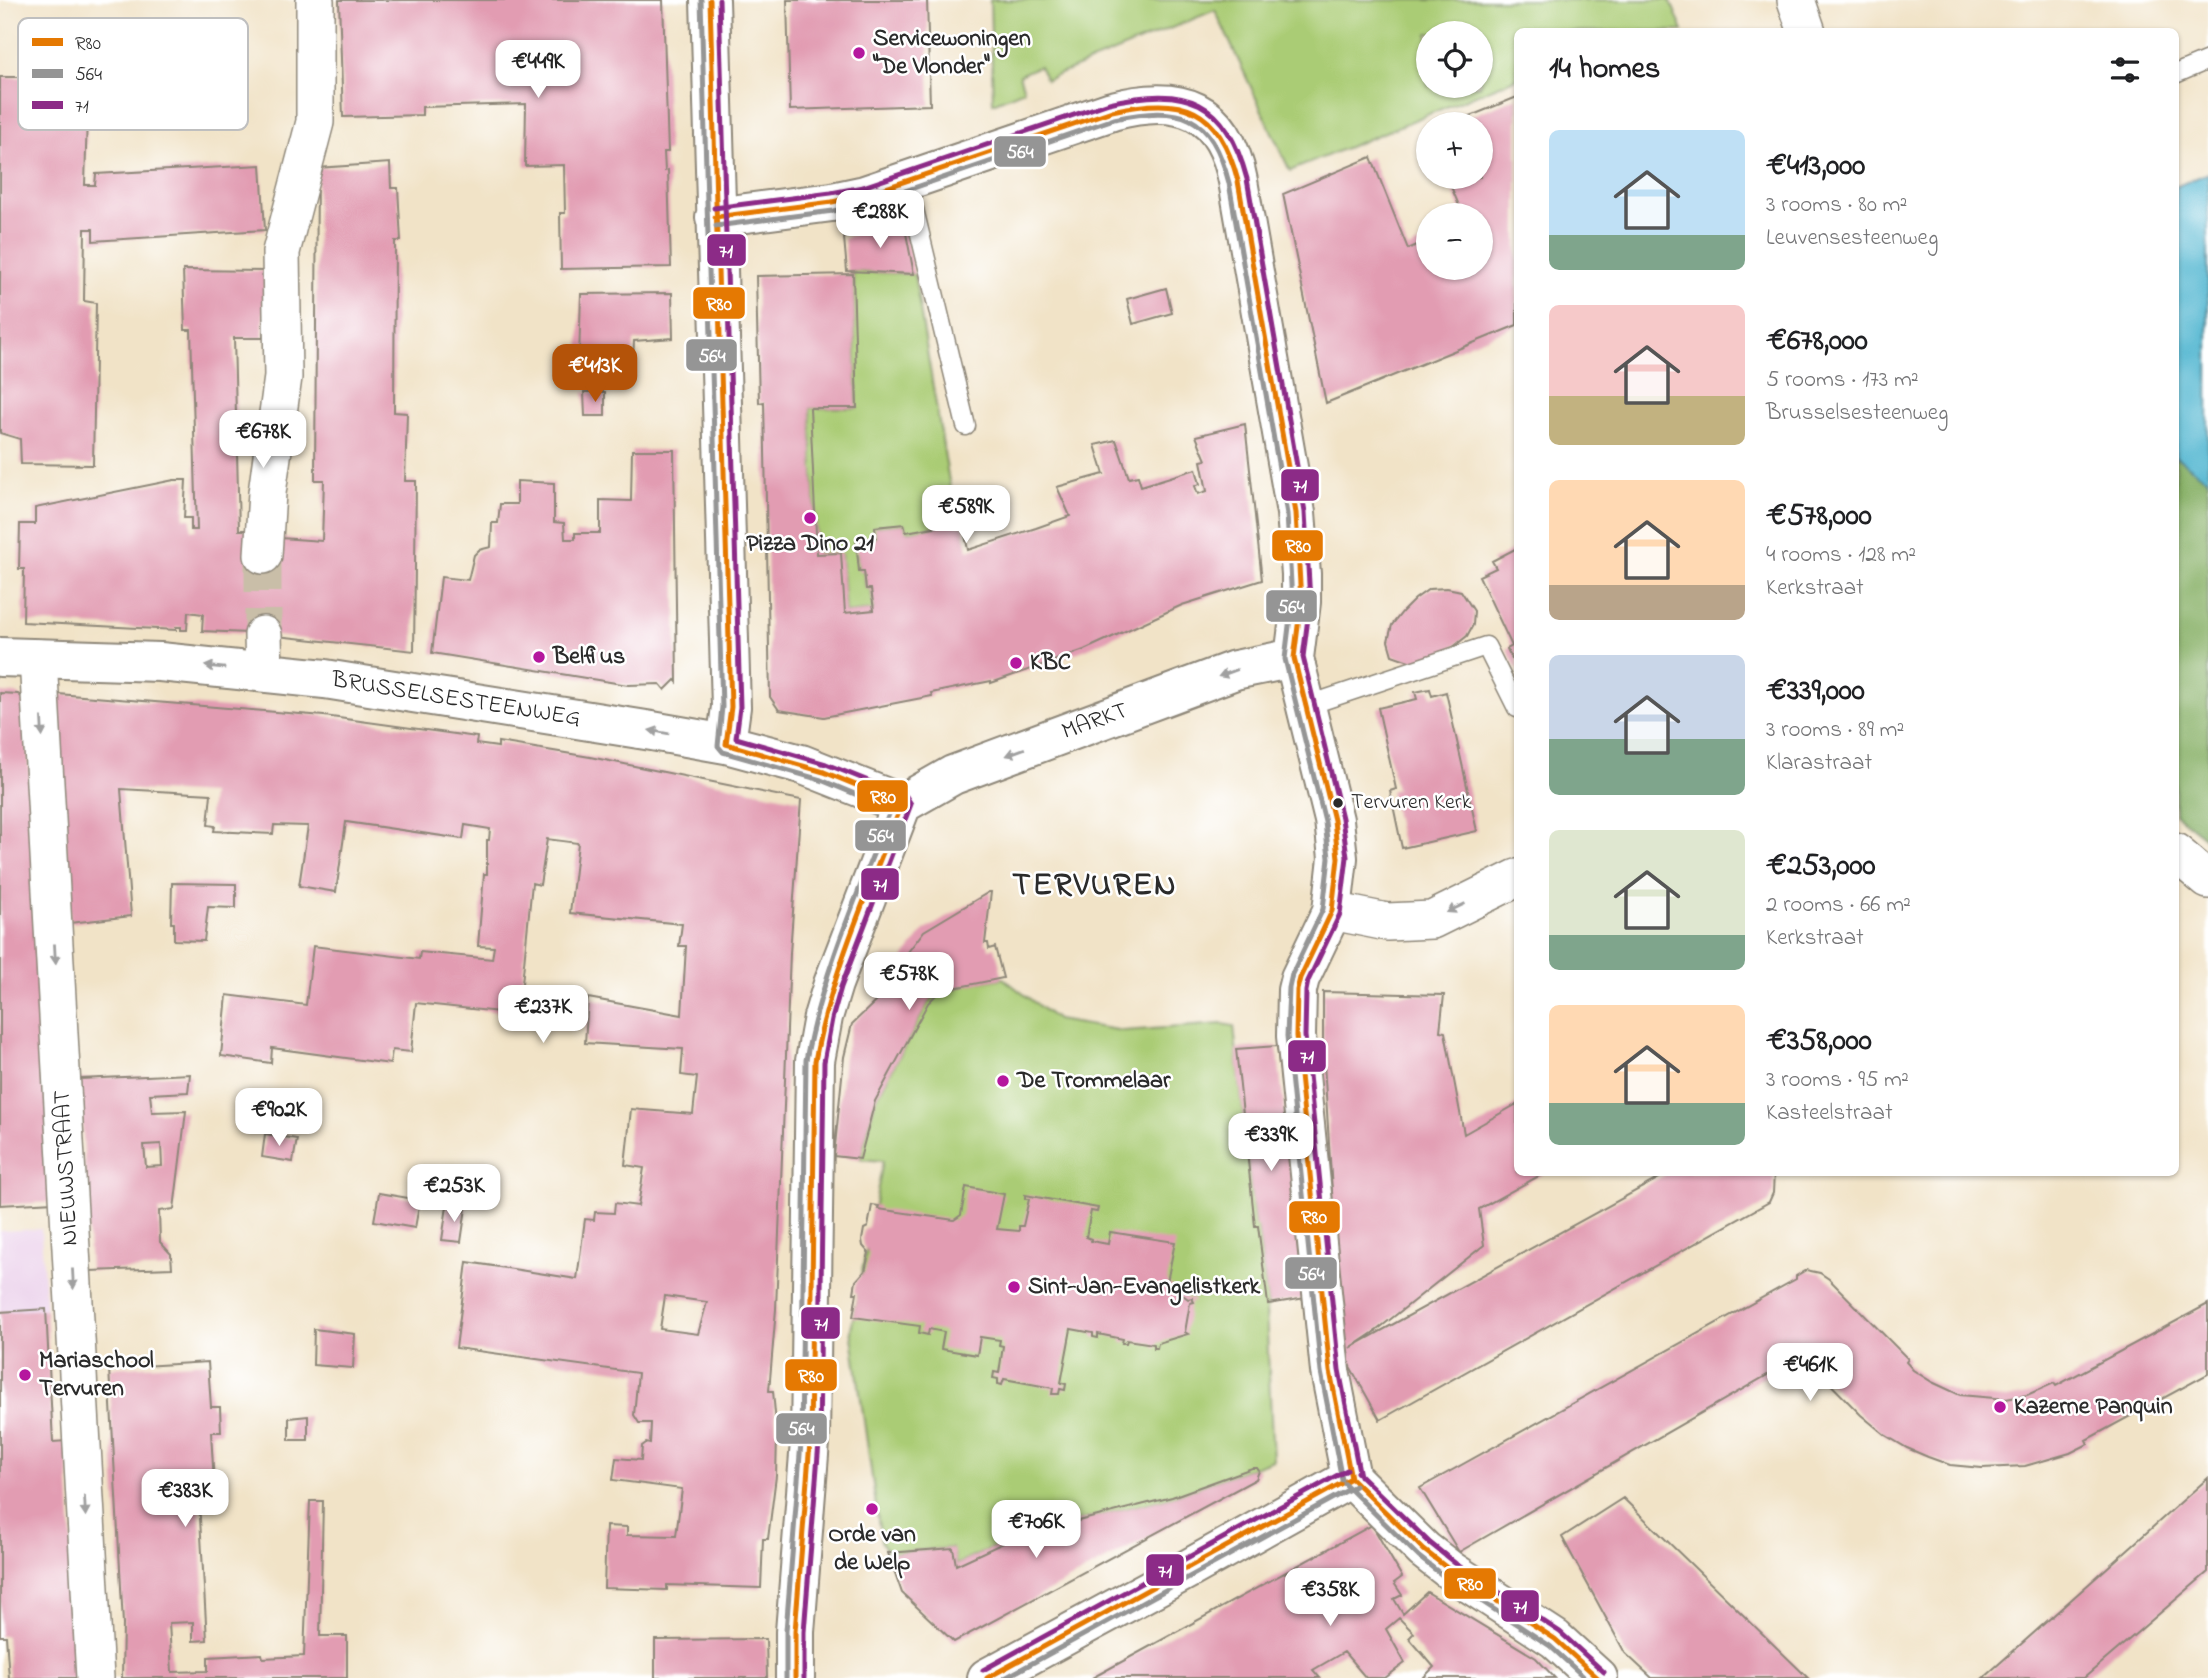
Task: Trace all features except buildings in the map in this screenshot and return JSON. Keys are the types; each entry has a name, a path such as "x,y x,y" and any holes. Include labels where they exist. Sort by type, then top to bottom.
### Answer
{"street":[{"path":"263,555 267,493 284,377 281,252 315,122 315,0"},
{"path":"710,0 731,707 726,744"},
{"path":"1796,0 1806,28"},
{"path":"715,217 832,202 864,195 1132,106 1152,103 1185,107 1199,114 1221,134 1229,147 1234,162 1296,513 1301,602 1294,658 1337,841 1338,878 1332,911 1300,978 1297,990 1297,1036 1330,1371 1351,1478 1424,1550 1451,1571 1561,1643 1598,1678"},
{"path":"263,635 264,672"},
{"name":"BRUSSELSESTEENWEG","path":"0,657 160,662 326,679 726,744 824,772 902,804"},
{"name":"NIEUWSTRAAT","path":"38,658 95,1678"},
{"name":"MARKT","path":"902,804 953,775 1235,670 1294,658"},
{"path":"795,1678 795,1619 810,1442 815,1061 823,1017 833,984 902,804"},
{"path":"2179,855 2208,880"},
{"path":"1332,911 1387,922 1432,920 1514,879"},
{"path":"987,1678 1179,1575 1351,1478"}],"lane":[{"path":"2179,72 2208,60"},
{"path":"907,180 966,426"},
{"path":"1306,706 1486,646 1514,702"}],"shaded area":[{"name":"Mariaschool Tervuren","path":"41,1229 53,1442 0,1445 0,1231"}],"green space":[{"path":"990,0 1670,0 1682,28 1514,28 1514,79 1493,88 1493,21 1416,21 1416,98 1468,98 1434,112 1416,112 1416,119 1290,171 1215,10 1046,80 1039,66 1019,75 1024,90 993,103"},
{"path":"847,271 914,274 956,523 906,532 904,524 876,527 876,538 856,540 859,570 864,571 866,588 871,589 874,610 845,613 841,554 817,554 810,408 857,408 853,274"},
{"path":"2179,459 2208,480 2208,840 2179,817"},
{"path":"1003,978 1057,1020 1123,1031 1222,1024 1234,1026 1255,1226 1258,1226 1268,1304 1266,1310 1273,1460 1172,1497 1016,1537 956,1565 952,1548 888,1553 881,1541 851,1329 883,1161 860,1159 875,1101 928,1003 954,988"}],"water":[{"path":"2208,173 2208,480 2179,459 2179,185"}],"tunnel":[{"path":"263,555 263,635"}],"transit line":[{"name":"564","path":"701,0 722,707 718,746 723,752 821,780 891,809 831,964 806,1060 801,1442 786,1631 786,1678"},
{"name":"R80","path":"710,0 731,707 726,744 824,772 902,804 841,963 815,1061 810,1442 795,1632 795,1678"},
{"name":"71","path":"719,0 740,707 736,738 826,764 906,796 911,804 841,987 824,1062 819,1442 804,1632 804,1678"},
{"name":"71","path":"714,208 863,187 1109,103 1136,98 1181,98 1215,115 1228,131 1247,179 1305,512 1310,602 1303,657 1342,818 1347,857 1340,914 1308,981 1305,1036 1339,1370 1360,1476"},
{"name":"R80","path":"715,217 832,202 865,195 1112,111 1159,105 1178,107 1194,112 1208,122 1220,136 1238,181 1296,513 1301,602 1294,658 1334,820 1338,858 1332,911 1300,978 1297,990 1296,1036 1330,1371 1351,1478"},
{"name":"564","path":"716,226 867,204 1114,119 1137,115 1158,113 1190,120 1202,128 1222,160 1229,183 1287,514 1292,601 1285,659 1325,822 1329,858 1323,909 1292,974 1287,1036 1321,1372 1342,1480"},
{"name":"71","path":"983,1670 1347,1470"},
{"name":"71","path":"1357,1472 1430,1543 1456,1564 1560,1632 1604,1672"},
{"name":"R80","path":"1351,1478 1424,1550 1451,1571 1555,1639 1598,1678"},
{"name":"R80","path":"987,1678 1351,1478"},
{"name":"564","path":"1345,1484 1419,1557 1446,1578 1550,1646 1585,1678"},
{"name":"564","path":"1005,1678 1355,1486"}],"place":[{"name":"Servicewoningen \"De Vlonder\"","path":"859,53"},
{"name":"Pizza Dino 21","path":"810,518"},
{"name":"Belfius","path":"539,657"},
{"name":"KBC","path":"1016,663"},
{"name":"Tervuren Kerk","path":"1338,803"},
{"name":"De Trommelaar","path":"1003,1081"},
{"name":"Sint-Jan-Evangelistkerk","path":"1014,1287"},
{"name":"Mariaschool Tervuren","path":"25,1375"},
{"name":"Kazerne Panquin","path":"2000,1407"},
{"name":"Orde van de Welp","path":"872,1509"}],"district":[{"name":"TERVUREN","path":"1095,886"}]}
